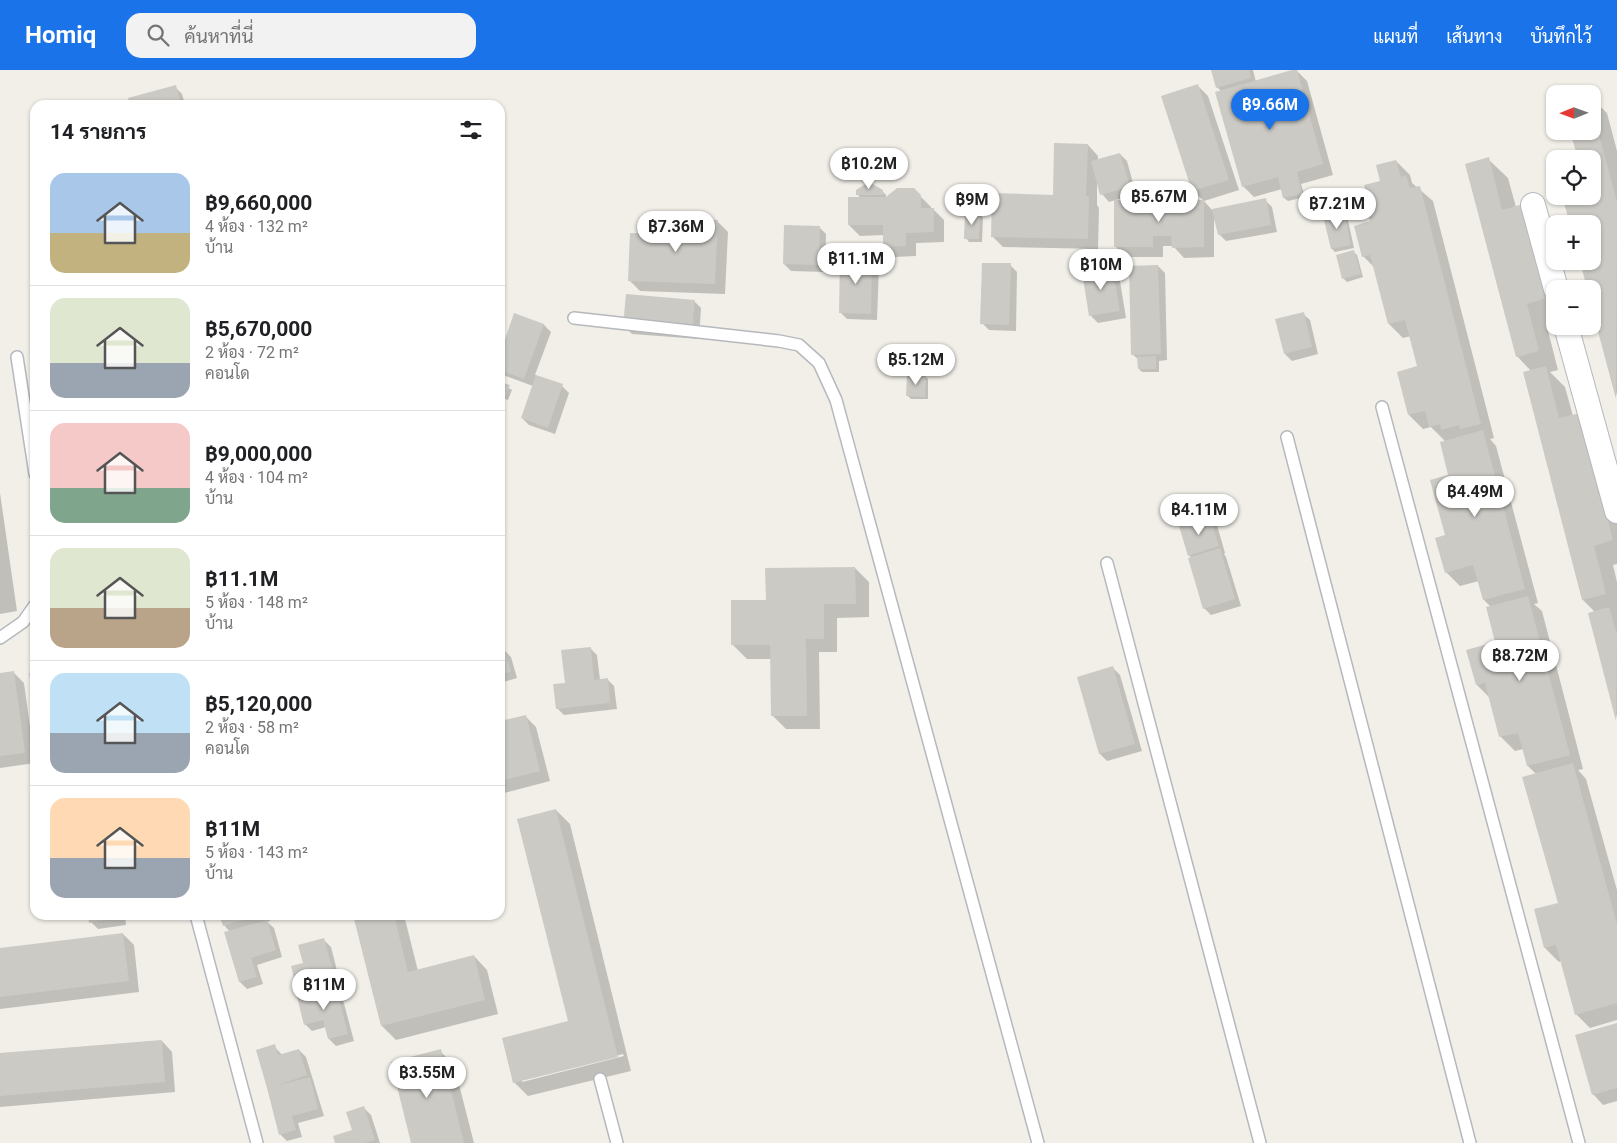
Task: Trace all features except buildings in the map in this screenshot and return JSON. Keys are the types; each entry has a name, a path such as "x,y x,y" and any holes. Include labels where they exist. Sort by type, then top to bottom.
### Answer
{"street":[{"path":"1533,205 1554,280"},
{"path":"1568,335 1617,510"}],"lane":[{"path":"574,318 779,341 799,345 819,363 836,400 1038,1143"},
{"path":"17,357 30,442"},
{"path":"1382,407 1579,1143"},
{"path":"1287,437 1470,1143"},
{"path":"1107,564 1260,1143"},
{"path":"0,638 23,622 30,612"},
{"path":"197,920 257,1143"},
{"path":"600,1079 617,1143"}]}
